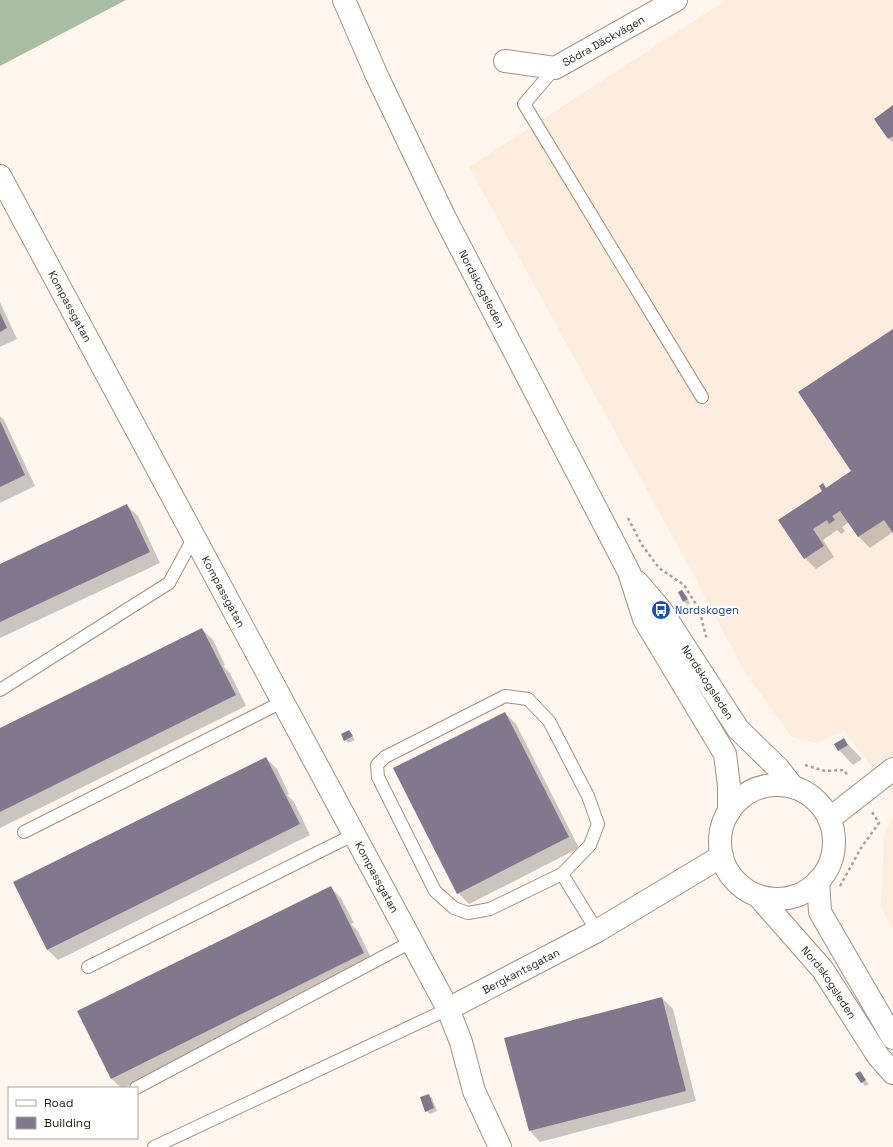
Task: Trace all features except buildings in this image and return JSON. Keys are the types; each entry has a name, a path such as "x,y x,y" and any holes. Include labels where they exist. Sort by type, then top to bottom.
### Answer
{"main road":[{"name":"Nordskogsleden","path":"344,0 377,76 444,216 629,572 644,619 725,754 729,786 729,812"},
{"name":"Södra Däckvägen","path":"505,61 555,68 676,0"},
{"name":"Kompassgatan","path":"0,176 353,835 448,1008"},
{"name":"Nordskogsleden","path":"629,572 660,610 738,730 778,768 793,787"},
{"path":"829,819 862,795 893,769"},
{"path":"779,785 793,787 815,799 823,808 829,819 833,830 833,852 830,863 818,881 810,888 790,897 780,899 758,896 739,885 731,876 722,856 720,841 722,826 729,812 738,800 750,792 764,786 779,785"},
{"name":"Bergkantsgatan","path":"448,1008 597,931 722,856"},
{"path":"818,881 820,912 841,952 893,1038"},
{"name":"Nordskogsleden","path":"758,896 822,970 878,1056 893,1073"},
{"path":"448,1008 461,1042 474,1091 500,1147"}],"lane":[{"path":"555,68 524,104 702,397"},
{"path":"0,690 169,583 194,537"},
{"path":"505,696 528,699 549,721 588,796 598,824 590,845 562,874 490,909 468,913 454,908 435,891 378,777 377,765 385,757 505,696"},
{"path":"24,832 282,702"},
{"path":"88,967 353,835"},
{"path":"562,874 597,931"},
{"path":"138,1087 411,942"},
{"path":"154,1147 448,1008"}],"path":[{"path":"627,517 642,545 659,568 684,585 700,609 708,642"},
{"path":"801,762 807,766 825,771 844,770 862,795 879,824 861,848 838,892"}],"shaded area":[{"path":"726,0 893,0 893,795 844,731 815,743 792,737 745,673 691,570 469,167"},
{"path":"893,816 893,931 881,906 884,835"}],"green space":[{"path":"0,0 126,0 0,66"}],"place":[{"name":"Nordskogen","path":"661,610"}]}
